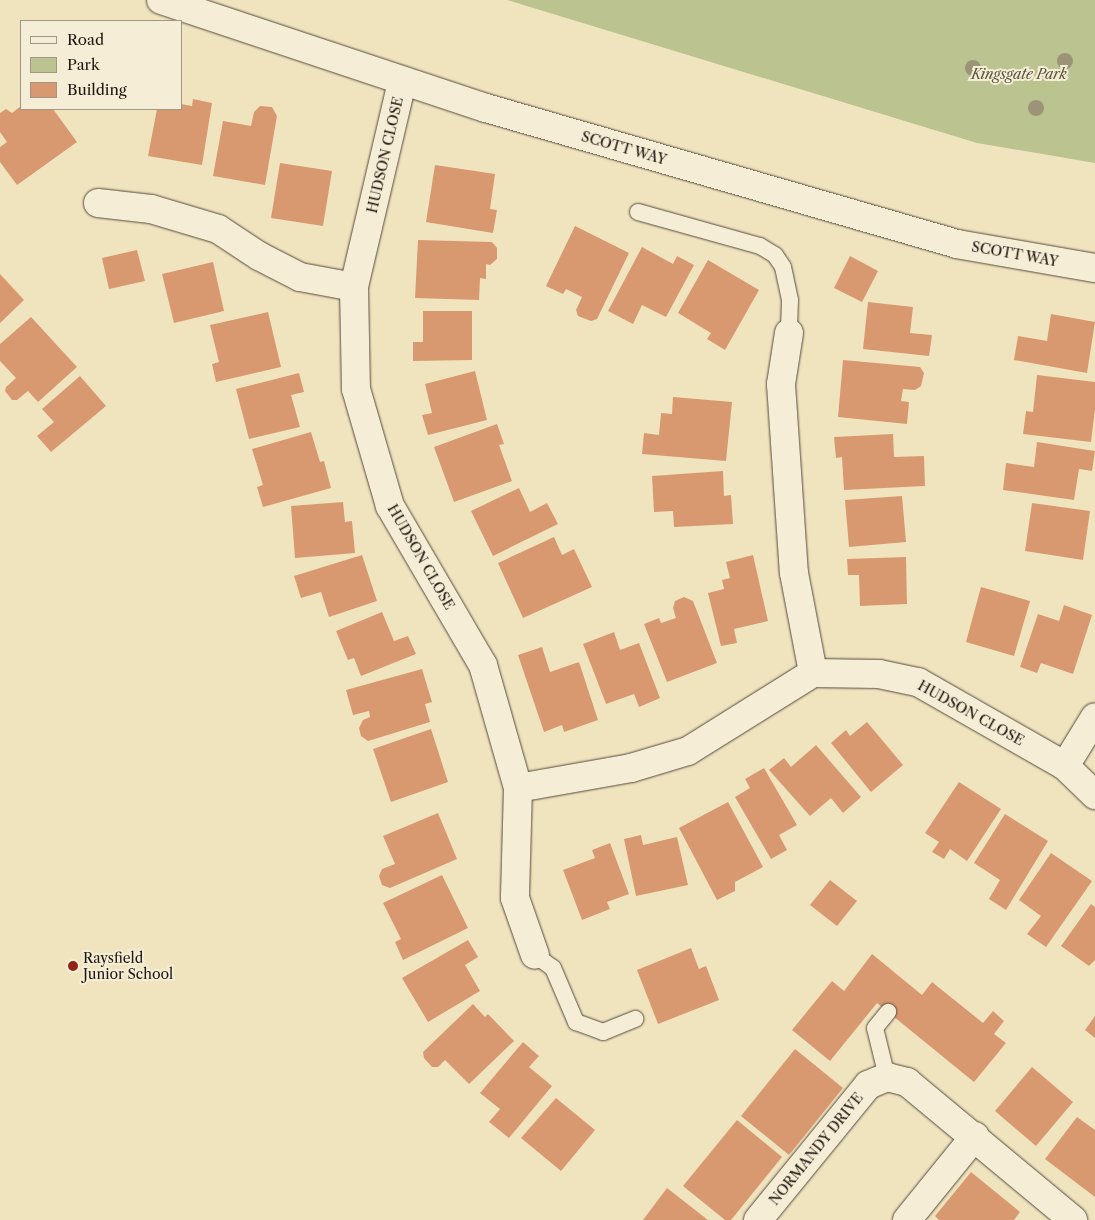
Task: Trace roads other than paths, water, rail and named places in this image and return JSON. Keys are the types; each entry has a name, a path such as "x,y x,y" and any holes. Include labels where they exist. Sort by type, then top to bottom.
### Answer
{"street":[{"name":"SCOTT WAY","path":"161,0 402,82 505,114 957,244 1095,268"},
{"name":"HUDSON CLOSE","path":"402,82 354,287 356,389 390,506 484,665 518,788 515,898 534,955"},
{"path":"98,203 151,209 218,229 259,256 300,277 354,287"},
{"path":"518,788 631,768 688,751 813,673 792,553 781,384 790,333"},
{"name":"HUDSON CLOSE","path":"813,673 879,674 918,682 1065,766 1095,795"},
{"path":"1065,766 1095,717"},
{"path":"887,1077 907,1082 975,1136 1073,1220"},
{"name":"NORMANDY DRIVE","path":"758,1220 868,1085 887,1077"},
{"path":"907,1220 975,1136"}],"lane":[{"path":"638,212 760,246 775,255 783,267 790,300 790,333"},
{"path":"534,955 553,968 576,1022 604,1032 635,1019"},
{"path":"887,1077 875,1028 888,1012"}],"place":[{"name":"Raysfield Junior School","path":"73,966"}],"park label":[{"name":"Kingsgate Park","path":"1019,74"}]}
